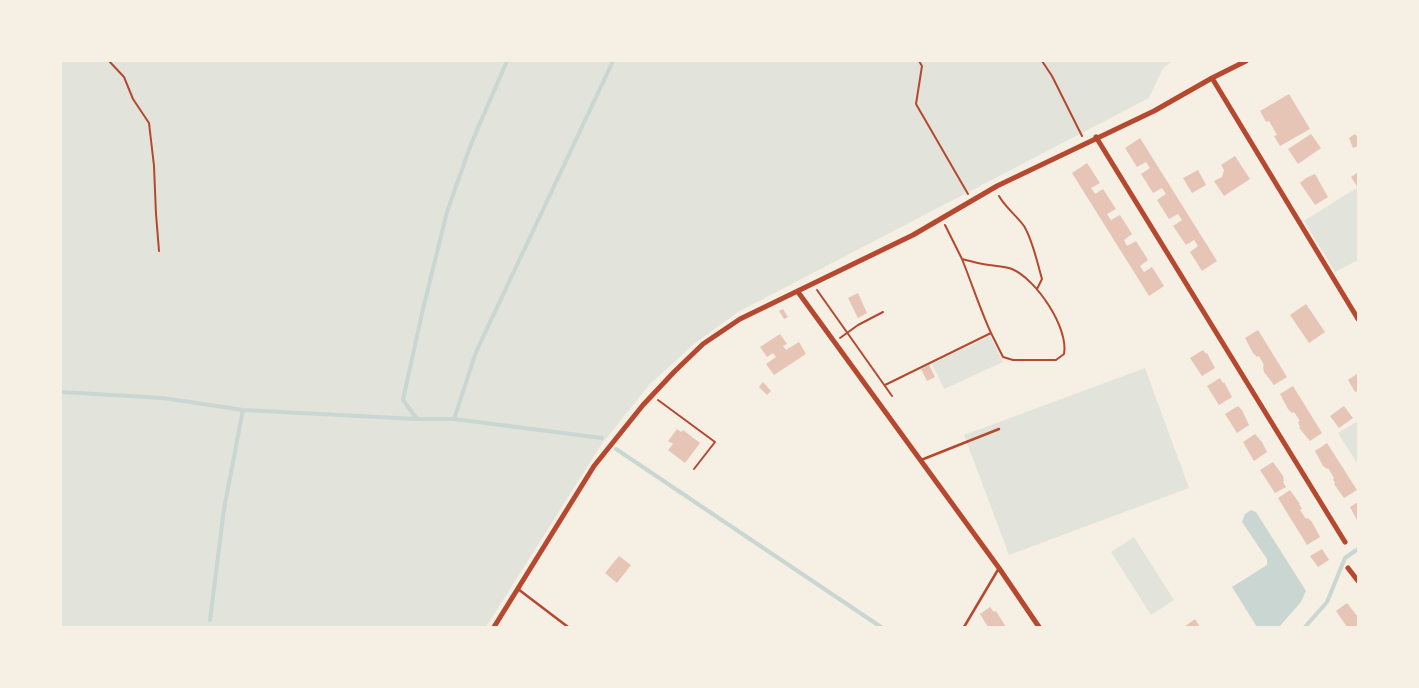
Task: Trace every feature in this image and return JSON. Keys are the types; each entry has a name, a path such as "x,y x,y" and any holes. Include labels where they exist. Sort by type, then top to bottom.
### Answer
{"street":[{"path":"494,627 594,466 614,439 652,395 702,344 740,319 913,235 994,188 1154,111 1246,61"},
{"path":"1212,78 1358,319"},
{"path":"1096,138 1345,542"},
{"path":"798,292 1040,627"},
{"path":"1348,568 1358,581"}],"lane":[{"path":"920,460 999,429"},
{"path":"964,627 999,568"},
{"path":"517,588 568,627"}],"path":[{"path":"109,61 124,77 133,99 149,123 160,251"},
{"path":"919,61 922,66 916,104 972,201"},
{"path":"1042,61 1052,76 1085,143"},
{"path":"994,188 1004,204 1011,209 1024,227 1042,278 1037,289"},
{"path":"942,218 973,285 979,307 1003,357 1013,360 1056,360 1064,354 1065,348 1058,319 1037,289 1011,268 962,259"},
{"path":"813,284 892,396"},
{"path":"847,332 883,312"},
{"path":"885,385 991,333"},
{"path":"652,395 716,442 694,469"}],"shaded area":[{"path":"61,61 1173,61 1163,68 1149,98 738,312 694,344 650,384 601,445 486,627 61,627"},
{"path":"1358,187 1358,260 1335,272 1304,221"},
{"path":"990,336 1003,362 944,389 932,364"},
{"path":"1145,368 1189,488 1009,555 964,435"},
{"path":"1358,421 1358,465 1338,433"},
{"path":"1251,510 1256,512 1306,591 1301,602 1279,627 1257,627 1232,587 1267,565 1267,559 1242,522 1245,514"},
{"path":"1134,537 1174,600 1151,615 1111,552"}],"building":[{"path":"1289,94 1310,129 1280,146 1274,136 1277,135 1269,121 1266,122 1260,111"},
{"path":"1311,134 1321,148 1298,164 1288,149"},
{"path":"1355,134 1358,138 1358,146 1353,148 1349,138"},
{"path":"1140,138 1217,261 1202,271 1190,252 1198,246 1194,240 1186,245 1173,226 1182,220 1178,214 1169,219 1157,200 1166,194 1162,188 1153,193 1141,174 1150,168 1146,162 1137,167 1125,148"},
{"path":"1235,156 1250,179 1224,196 1214,181 1222,177 1224,170 1221,165"},
{"path":"1087,163 1100,183 1091,188 1095,194 1103,189 1116,209 1107,214 1111,220 1120,215 1132,234 1124,240 1127,246 1136,241 1148,260 1140,266 1144,272 1152,267 1164,286 1149,296 1072,173"},
{"path":"1198,170 1206,185 1192,193 1183,178"},
{"path":"1358,172 1358,188 1351,177"},
{"path":"1315,174 1328,197 1315,205 1300,183"},
{"path":"858,293 867,313 858,318 848,298"},
{"path":"1306,304 1325,332 1309,343 1290,315"},
{"path":"783,309 788,317 784,319 779,311"},
{"path":"1258,330 1287,377 1274,385 1264,372 1264,365 1259,356 1257,357 1253,353 1245,338"},
{"path":"780,334 787,344 783,346 786,350 799,342 806,354 774,375 766,364 776,357 773,353 767,357 760,347"},
{"path":"1203,350 1207,353 1215,368 1202,376 1190,358"},
{"path":"929,365 935,377 927,381 921,369"},
{"path":"1358,373 1358,391 1355,392 1348,380"},
{"path":"1220,378 1232,397 1219,405 1207,386"},
{"path":"763,382 771,391 767,395 759,387"},
{"path":"1293,386 1322,433 1310,441 1299,428 1298,422 1300,421 1294,412 1292,413 1288,409 1280,394"},
{"path":"1238,406 1249,425 1237,433 1225,414"},
{"path":"1344,406 1353,418 1339,428 1330,416"},
{"path":"677,429 681,432 683,430 700,443 685,463 668,450 673,444 668,441"},
{"path":"1255,434 1267,452 1254,461 1243,442"},
{"path":"1327,443 1357,490 1344,498 1334,484 1334,478 1328,468 1323,466 1315,451"},
{"path":"1273,462 1283,476 1283,482 1286,487 1275,493 1260,470"},
{"path":"1290,490 1300,504 1302,509 1300,510 1306,519 1308,518 1312,522 1320,537 1307,545 1278,498"},
{"path":"1358,502 1358,522 1350,507"},
{"path":"1322,549 1329,560 1318,567 1310,556"},
{"path":"619,556 631,565 617,583 605,573"},
{"path":"1347,603 1358,617 1358,627 1347,627 1336,611"},
{"path":"990,607 994,612 996,611 1006,627 988,627 980,614"},
{"path":"1195,619 1200,627 1184,627"}],"waterway":[{"path":"417,419 403,400 447,212 471,144 507,61"},
{"path":"454,419 476,352 613,61"},
{"path":"61,392 163,398 243,410 417,419 454,419 602,438"},
{"path":"210,620 224,509 243,410"},
{"path":"616,449 881,627"},
{"path":"1305,627 1327,602 1345,558 1358,549"}]}
